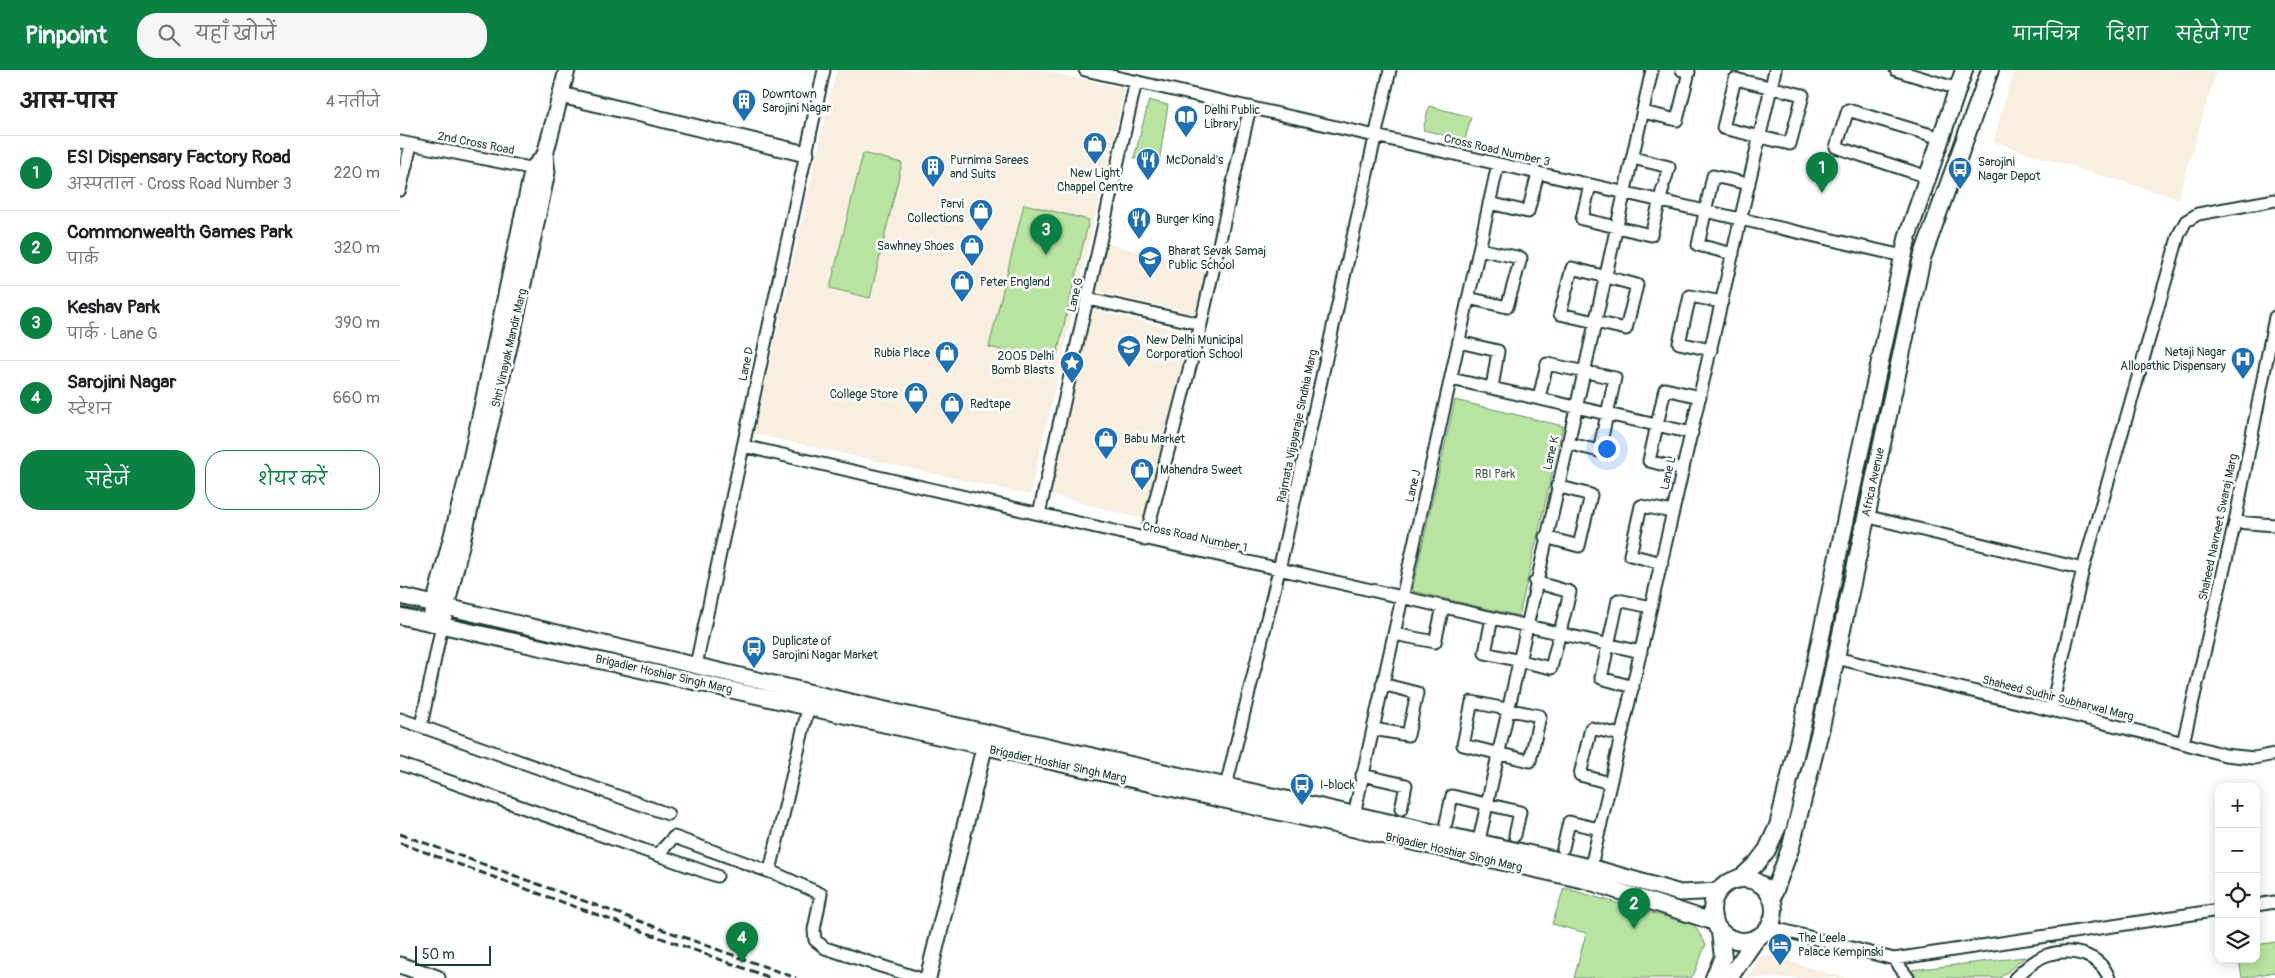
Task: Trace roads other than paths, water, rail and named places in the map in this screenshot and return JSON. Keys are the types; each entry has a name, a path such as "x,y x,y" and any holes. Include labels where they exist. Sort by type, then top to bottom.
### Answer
{"main road":[{"name":"Africa Avenue","path":"1725,886 1743,876 1757,863 1767,850 1778,826 1803,722 1903,256 1964,70"},
{"name":"Africa Avenue","path":"1772,898 1791,846 1836,658 1922,258 1990,70"},
{"path":"1714,978 1723,957 1712,907 1725,886 1751,880 1760,884 1772,898 1774,918 1770,927 1756,939 1729,978"},
{"path":"1717,927 1737,941 1756,939"}],"street":[{"path":"540,170 567,70"},
{"name":"Lane D","path":"696,665 824,70"},
{"name":"Cross Road Number 3","path":"1085,70 1103,72 1903,256"},
{"name":"Rajmata Vijayaraje Sindhia Marg","path":"1225,794 1279,570 1390,70"},
{"name":"Lane K","path":"1477,849 1525,626 1626,193 1652,70"},
{"path":"1643,112 1677,120 1689,72 1682,70"},
{"name":"Lane L","path":"1589,874 1775,70"},
{"path":"1896,70 1958,89"},
{"path":"1735,79 1803,96 1790,144 1760,137 1724,128 1735,79"},
{"name":"Lane G","path":"1039,514 1136,81"},
{"path":"561,95 806,154"},
{"path":"1145,540 1201,324 1250,107"},
{"path":"1928,177 1836,147 1848,110 1941,138"},
{"path":"400,190 406,143"},
{"name":"2nd Cross Road","path":"406,143 540,170"},
{"path":"1590,185 1582,219 1651,235 1669,167 1633,158"},
{"name":"Lane J","path":"1354,815 1498,164"},
{"name":"Shri Vinayak Mandir Marg","path":"436,624 514,326 540,170"},
{"path":"1489,203 1528,212 1538,173"},
{"path":"1733,254 1698,244 1713,176 1749,184"},
{"path":"2051,710 2083,569 2179,234 2186,221 2198,214 2275,200"},
{"path":"1468,298 1507,307 1521,258 1479,248"},
{"path":"1572,268 1637,285 1626,329 1595,323 1560,314 1572,268"},
{"path":"1711,350 1679,343 1690,296 1722,302"},
{"path":"1088,299 1201,324"},
{"name":"Shaheed Navneet Swaraj Marg","path":"2182,743 2235,522 2275,317"},
{"path":"1459,342 1498,351 1492,388"},
{"path":"1539,398 1547,364 1615,378 1599,451 1567,443"},
{"path":"1451,379 1692,433"},
{"path":"1683,470 1649,461 1665,389 1700,396"},
{"name":"Cross Road Number 1","path":"743,446 1145,540 1641,652"},
{"path":"1545,537 1579,546 1591,495 1557,486"},
{"path":"1662,563 1630,555 1641,506 1673,512"},
{"path":"1865,516 2083,569"},
{"path":"2235,522 2275,525"},
{"path":"1492,618 1485,653 1551,668 1570,592 1535,582"},
{"path":"400,596 696,665 810,699 770,869 773,873"},
{"path":"1633,687 1601,678 1618,600 1651,607"},
{"path":"1394,634 1435,642 1443,607"},
{"name":"Brigadier Hoshiar Singh Marg","path":"400,616 810,699 1225,794 1680,893 1725,886"},
{"path":"421,726 436,624"},
{"name":"Shaheed Sudhir Subharwal Marg","path":"1836,658 2051,710 2225,755 2254,758 2275,754"},
{"path":"1373,729 1408,735 1417,693 1382,684"},
{"path":"1472,702 1508,708 1540,716 1530,761 1463,745 1472,702"},
{"path":"400,719 668,814"},
{"path":"1610,783 1580,775 1591,728 1621,735"},
{"path":"928,978 985,740"},
{"path":"400,764 718,876"},
{"path":"1362,775 1406,785 1401,809"},
{"name":"Brigadier Hoshiar Singh Marg","path":"1225,794 1354,815 1477,849"},
{"path":"1446,823 1452,796 1520,812 1515,835"},
{"path":"1563,848 1569,822 1599,829"},
{"path":"657,855 674,837 773,873 821,894 814,930 816,940 825,948 918,978"},
{"name":"Brigadier Hoshiar Singh Marg","path":"1589,874 1717,927"},
{"path":"2260,904 2275,902"},
{"path":"1770,927 1894,959 2215,911"},
{"path":"2015,978 2027,967 2046,955 2067,951 2091,956 2106,970 2109,978"},
{"path":"1894,959 1908,978"},
{"path":"400,965 432,977"}],"railway":[{"path":"400,834 796,978"},
{"path":"400,843 771,978"}],"place":[{"name":"Downtown Sarojini Nagar","path":"744,122"},
{"name":"Delhi Public Library","path":"1186,138"},
{"name":"New Light Chappel Centre","path":"1095,165"},
{"name":"McDonald's","path":"1148,181"},
{"name":"Purnima Sarees and Suits","path":"933,188"},
{"name":"Sarojini Nagar Depot","path":"1960,190"},
{"name":"ESI Dispensary Factory Road","path":"1822,193"},
{"name":"Parvi Collections","path":"981,232"},
{"name":"Burger King","path":"1139,240"},
{"name":"Keshav Park","path":"1046,255"},
{"name":"Sawhney Shoes","path":"972,267"},
{"name":"Bharat Sevak Samaj Public School","path":"1150,279"},
{"name":"Peter England","path":"962,303"},
{"name":"New Delhi Municipal Corporation School","path":"1129,368"},
{"name":"Rubia Place","path":"947,374"},
{"name":"Netaji Nagar Allopathic Dispensary","path":"2243,380"},
{"name":"2005 Delhi Bomb Blasts","path":"1072,384"},
{"name":"College Store","path":"916,415"},
{"name":"Redtape","path":"952,425"},
{"name":"Babu Market","path":"1106,460"},
{"name":"Mahendra Sweet","path":"1142,491"},
{"name":"Duplicate of Sarojini Nagar Market","path":"754,669"},
{"name":"I-block","path":"1302,806"},
{"name":"Commonwealth Games Park","path":"1634,929"},
{"name":"Sarojini Nagar","path":"742,963"},
{"name":"The Leela Palace Kempinski","path":"1780,966"}],"park label":[{"name":"RBI Park","path":"1495,474"}]}
